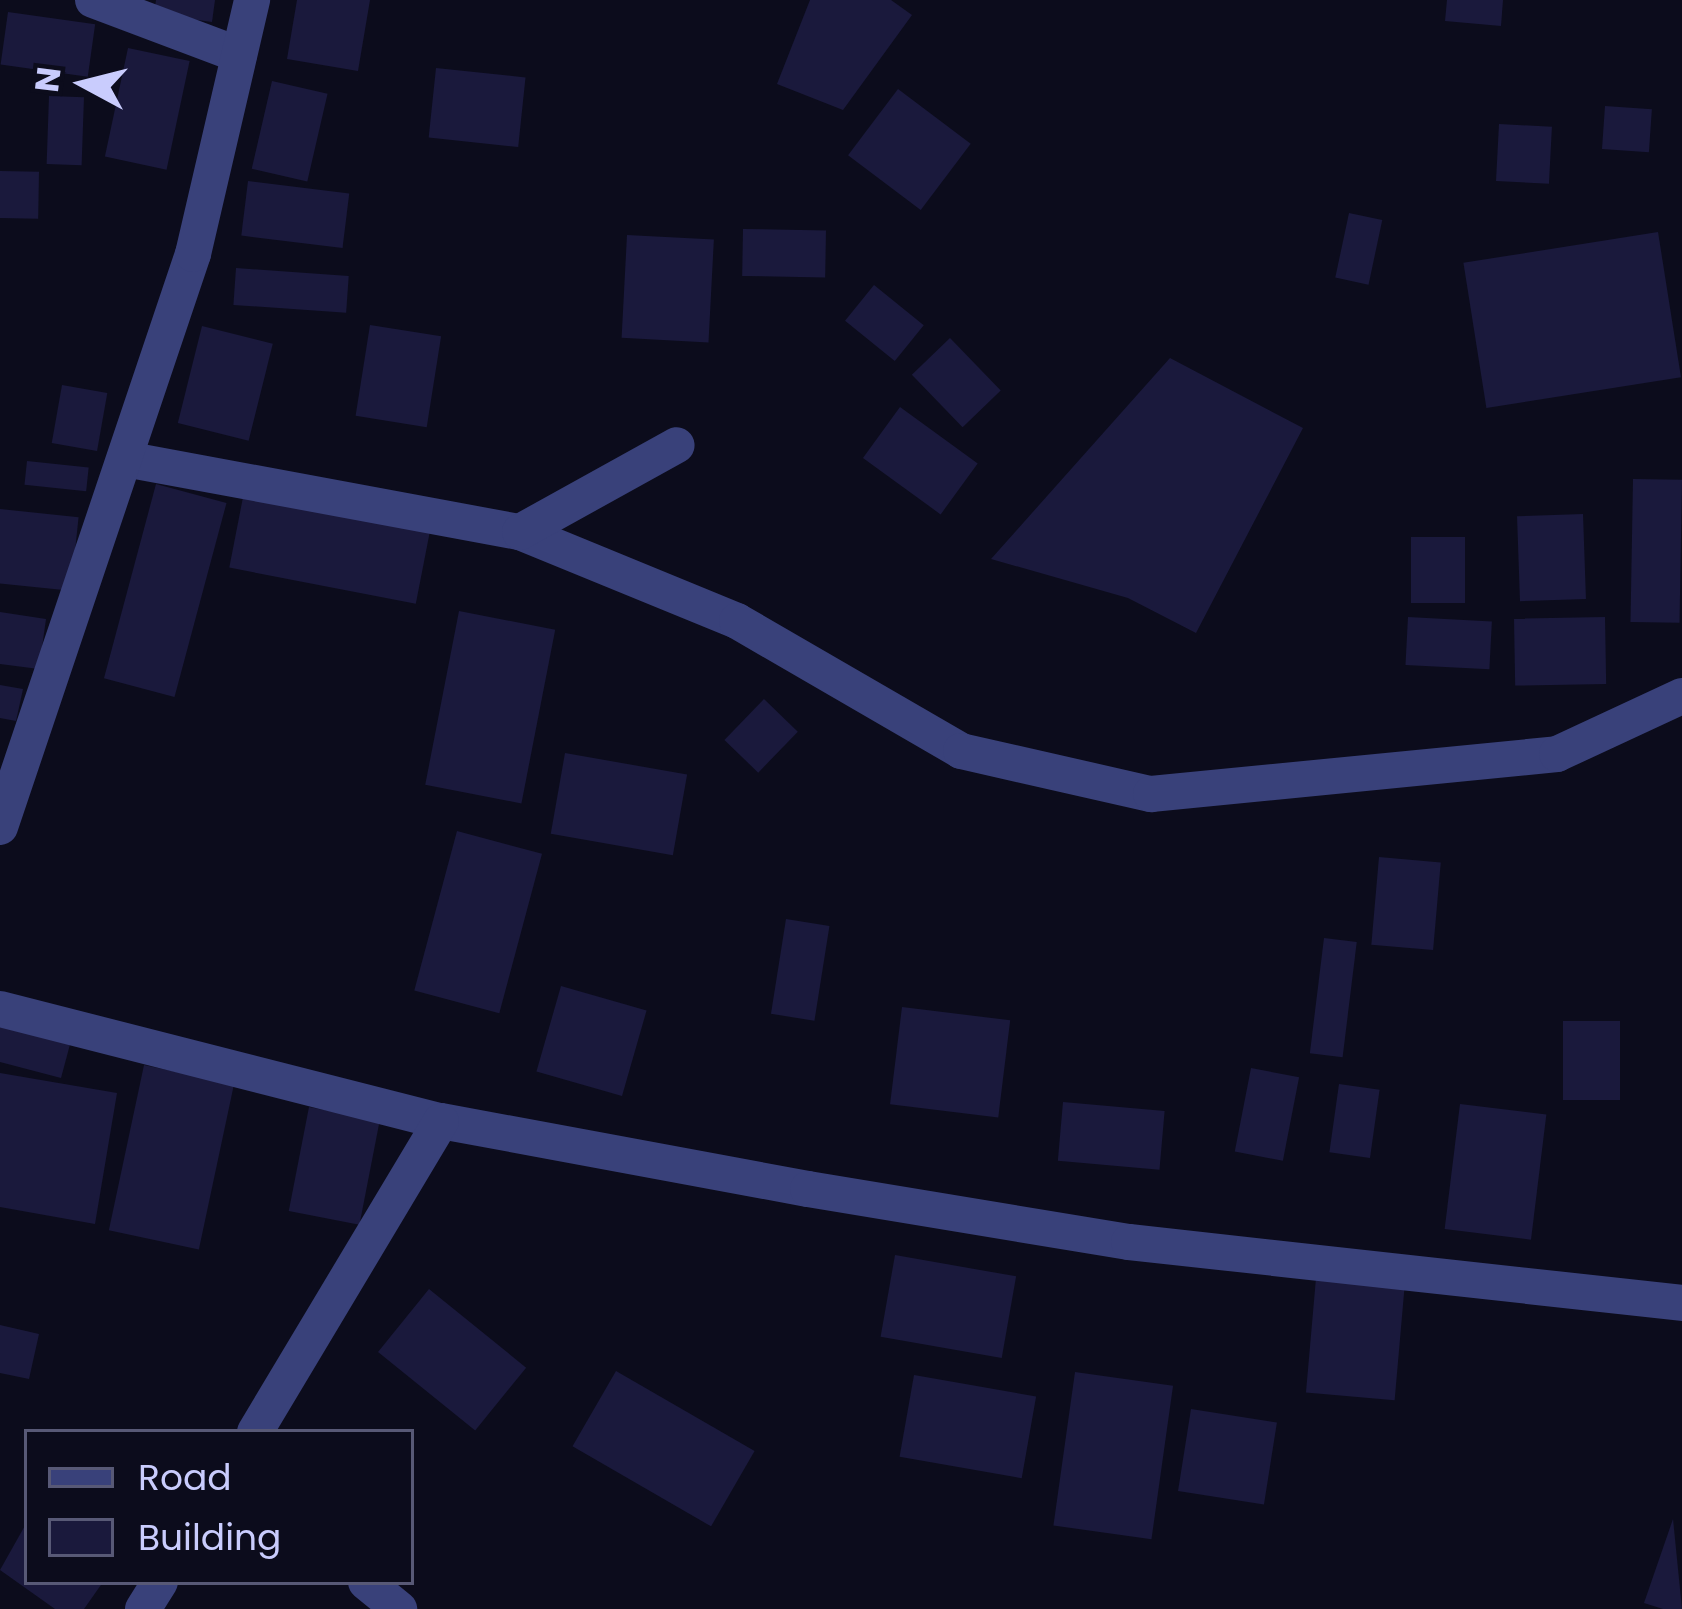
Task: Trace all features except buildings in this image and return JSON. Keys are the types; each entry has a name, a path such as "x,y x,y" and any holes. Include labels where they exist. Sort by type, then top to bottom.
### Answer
{"street":[{"path":"93,0 239,55"},
{"path":"0,827 193,254 252,0"},
{"path":"520,532 677,445"},
{"path":"124,459 520,532 737,621 961,751 1151,794 1557,754 1682,696"},
{"path":"0,1009 441,1121 1129,1242 1682,1303"},
{"path":"257,1429 441,1121"},
{"path":"370,1585 399,1609"}]}
